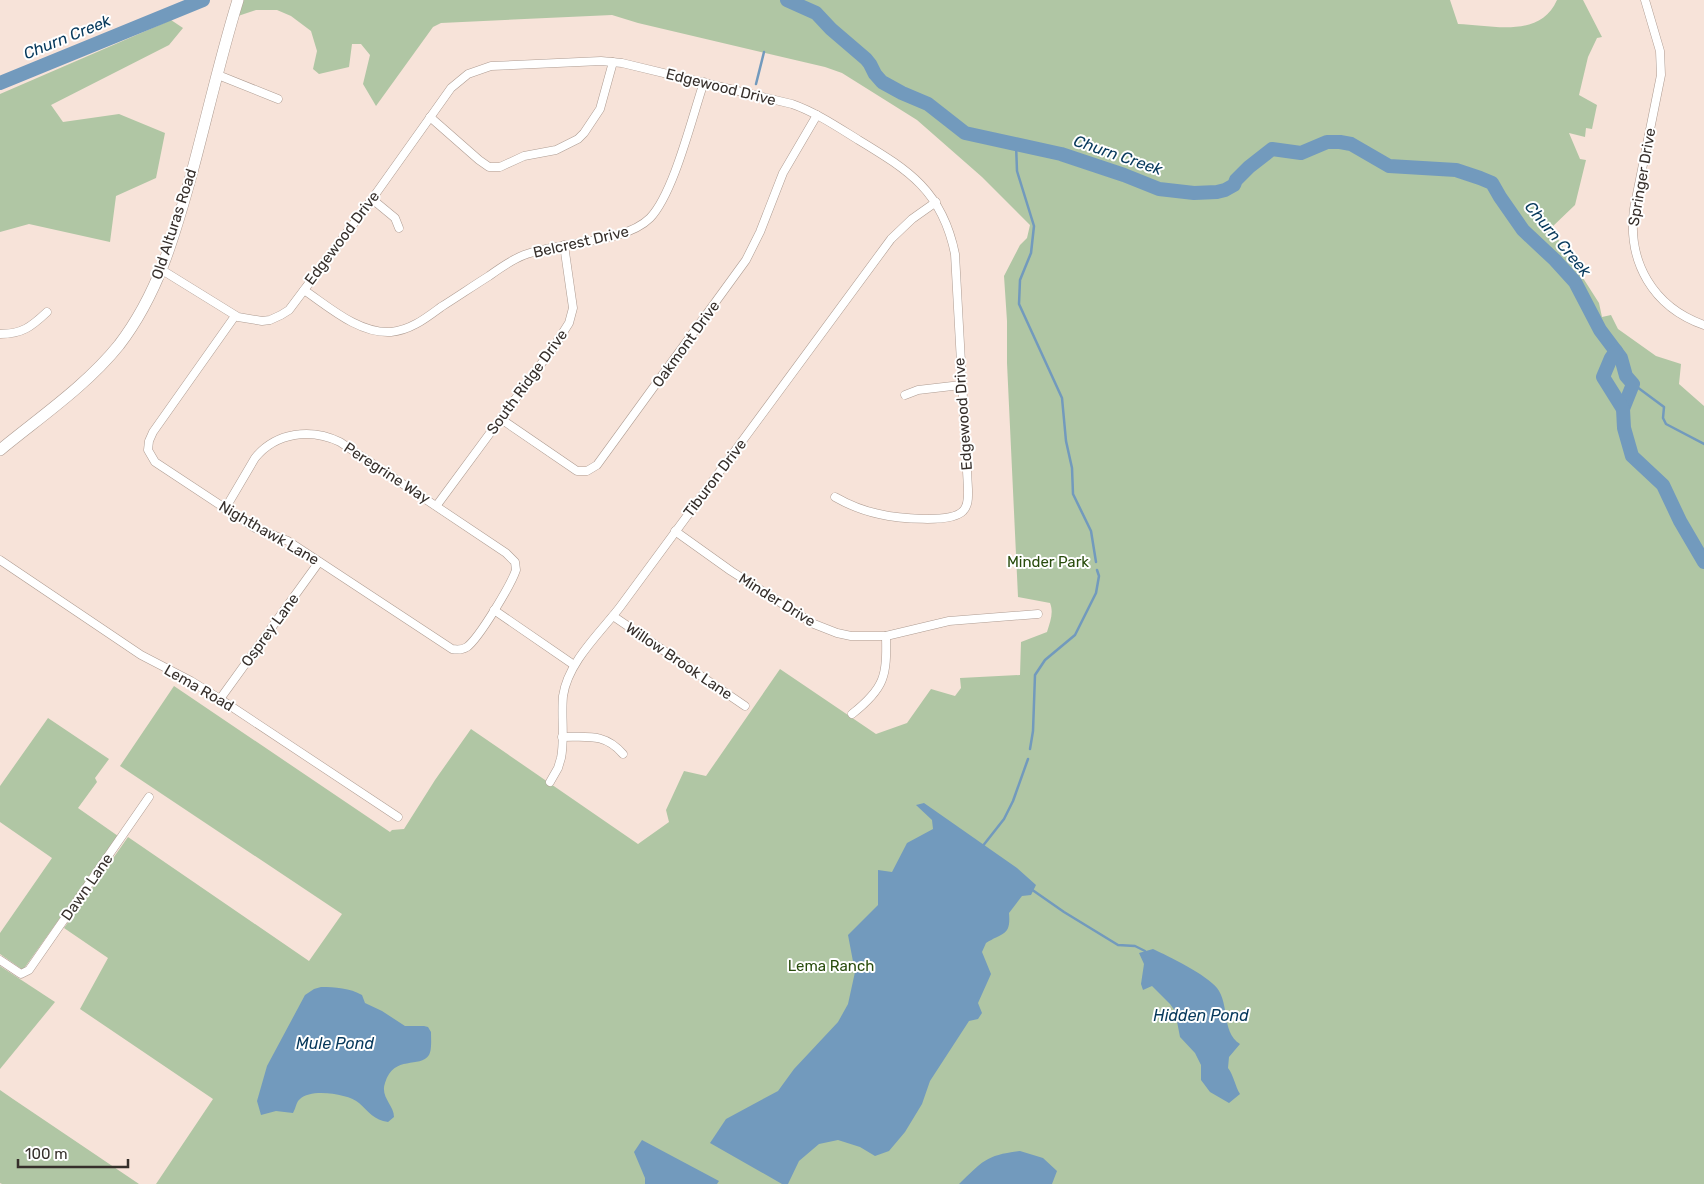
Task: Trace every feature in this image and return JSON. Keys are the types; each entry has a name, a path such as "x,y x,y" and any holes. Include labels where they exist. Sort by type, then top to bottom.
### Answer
{"main road":[{"name":"Old Alturas Road","path":"0,450 102,365 132,327 141,312 162,270 179,219 238,0"}],"street":[{"name":"Springer Drive","path":"1645,0 1660,50 1661,75 1634,209 1632,225 1633,242 1642,272 1658,295 1680,314 1704,325"},
{"path":"430,118 478,160 489,167 500,167 524,156 556,150 578,139 600,109 614,62"},
{"name":"Edgewood Drive","path":"162,270 235,316 250,320 270,320 289,310 458,82 468,74 484,67 614,62 792,104 817,116 903,168 922,184 936,202 950,231 955,254 968,502 962,512 949,518 892,516 861,509 835,497"},
{"path":"218,75 278,99"},
{"name":"Belcrest Drive","path":"304,290 356,324 379,332 392,332 416,324 517,258 531,252 627,233 641,226 654,214 661,203 704,82"},
{"name":"Oakmont Drive","path":"501,419 577,471 584,472 594,468 746,260 760,232 783,174 817,116"},
{"path":"372,199 395,218 399,228"},
{"name":"Tiburon Drive","path":"550,782 560,763 564,693 567,680 574,665 613,616 892,239 904,226 936,202"},
{"name":"South Ridge Drive","path":"437,505 555,345 569,323 573,302 564,245"},
{"path":"0,334 11,334 24,330 47,312"},
{"name":"Nighthawk Lane","path":"235,316 153,432 148,445 149,454 155,462 255,528 288,542 452,649 461,649 468,646 494,610"},
{"path":"905,395 918,390 961,385"},
{"name":"Peregrine Way","path":"224,509 261,450 290,436 312,434 330,437 437,505 506,553 515,562 515,574 494,610"},
{"name":"Minder Drive","path":"675,531 731,571 814,624 837,633 851,636 886,636 949,621 1038,614"},
{"name":"Lema Road","path":"0,560 141,655 191,681 220,699 398,817"},
{"name":"Osprey Lane","path":"220,699 319,562"},
{"path":"494,610 574,665"},
{"name":"Willow Brook Lane","path":"613,616 745,706"},
{"path":"852,714 872,698 880,685 886,659 886,636"},
{"path":"562,737 602,738 613,743 623,754"},
{"name":"Dawn Lane","path":"0,960 21,974 31,968 150,797"}],"green space":[{"path":"243,0 1450,0 1458,24 1514,27 1527,25 1539,20 1549,12 1557,0 1583,0 1602,37 1597,38 1588,57 1579,95 1597,105 1592,129 1586,128 1585,137 1569,133 1580,159 1586,160 1575,205 1551,228 1599,303 1602,317 1611,315 1618,329 1656,356 1681,364 1679,384 1704,406 1704,1184 156,1184 213,1099 80,1009 108,958 64,928 128,837 309,961 342,914 120,766 174,686 390,832 392,830 404,829 435,780 471,729 638,844 669,822 666,810 684,771 706,776 780,669 876,734 907,723 931,689 955,696 961,688 960,678 1020,675 1021,642 1047,632 1052,614 1050,603 1018,597 1004,276 1020,245 1027,238 1030,225 982,177 917,120 842,73 825,67 638,23 612,15 441,23 433,27 376,106 363,84 370,55 361,44 352,44 349,67 319,74 313,69 317,51 311,31 291,16 277,10 256,10 238,16"},
{"path":"171,20 183,28 169,45 51,105 63,122 119,114 165,133 156,178 116,196 110,242 29,224 0,232 0,94"},
{"path":"48,718 109,759 95,778 97,782 78,808 118,836 23,970 0,954 0,933 52,858 0,822 0,786"},
{"path":"0,966 55,1002 0,1069"},
{"path":"0,1090 139,1184 0,1183"}],"water":[{"path":"924,803 1017,868 1036,885 1031,895 1022,896 1009,913 1009,926 1007,930 986,943 982,952 991,974 978,1003 982,1013 978,1019 969,1021 930,1081 922,1104 905,1132 889,1151 875,1156 860,1147 838,1140 819,1144 799,1161 788,1184 782,1184 710,1143 726,1119 778,1091 794,1069 838,1022 848,1004 855,972 848,935 878,905 878,870 892,872 907,843 933,829 932,820 916,805"},
{"name":"Hidden Pond","path":"1153,949 1205,977 1217,988 1221,995 1230,1033 1240,1044 1229,1057 1228,1068 1240,1094 1229,1103 1210,1092 1201,1080 1201,1065 1195,1053 1180,1037 1175,1011 1170,1004 1152,986 1143,990 1141,984 1144,964 1139,953"},
{"name":"Mule Pond","path":"321,987 342,988 362,995 365,1003 382,1011 405,1026 424,1026 428,1027 431,1032 430,1053 425,1059 401,1065 394,1068 389,1074 385,1083 384,1093 394,1117 388,1122 375,1117 354,1100 339,1095 321,1093 305,1096 299,1100 293,1113 276,1111 261,1115 257,1101 267,1066 305,995"},
{"path":"642,1140 719,1181 717,1184 645,1184 645,1178 634,1152"},
{"path":"1020,1151 1043,1158 1057,1171 1052,1184 959,1184 986,1160 999,1155"}],"waterway":[{"name":"Churn Creek","path":"0,83 203,0"},
{"name":"Churn Creek","path":"787,0 816,13 831,29 866,59 882,82 928,104 965,133 1061,154 1159,189 1194,193 1225,190 1234,185 1236,180 1249,167 1272,149 1301,153 1327,142 1351,144 1389,166 1456,170 1492,183 1523,230 1575,282 1600,330 1621,358 1626,376 1633,384 1623,409"},
{"path":"756,84 764,52"},
{"path":"1016,144 1017,171 1034,226 1031,253 1020,280 1019,304 1062,398 1066,441 1072,468 1073,494 1091,531 1096,562"},
{"name":"Churn Creek","path":"1616,351 1603,377 1623,409 1624,428 1632,456 1663,485 1680,521 1704,562"},
{"path":"1633,384 1664,407 1663,418 1666,424 1704,444"},
{"path":"1030,749 1033,731 1035,675 1045,660 1075,635 1096,593 1099,576 1097,570"},
{"path":"982,847 1004,819 1013,801 1028,759"},
{"path":"1031,889 1118,945 1135,946 1145,951"}],"park label":[{"name":"Minder Park","path":"1048,562"},
{"name":"Lema Ranch","path":"831,966"}]}
